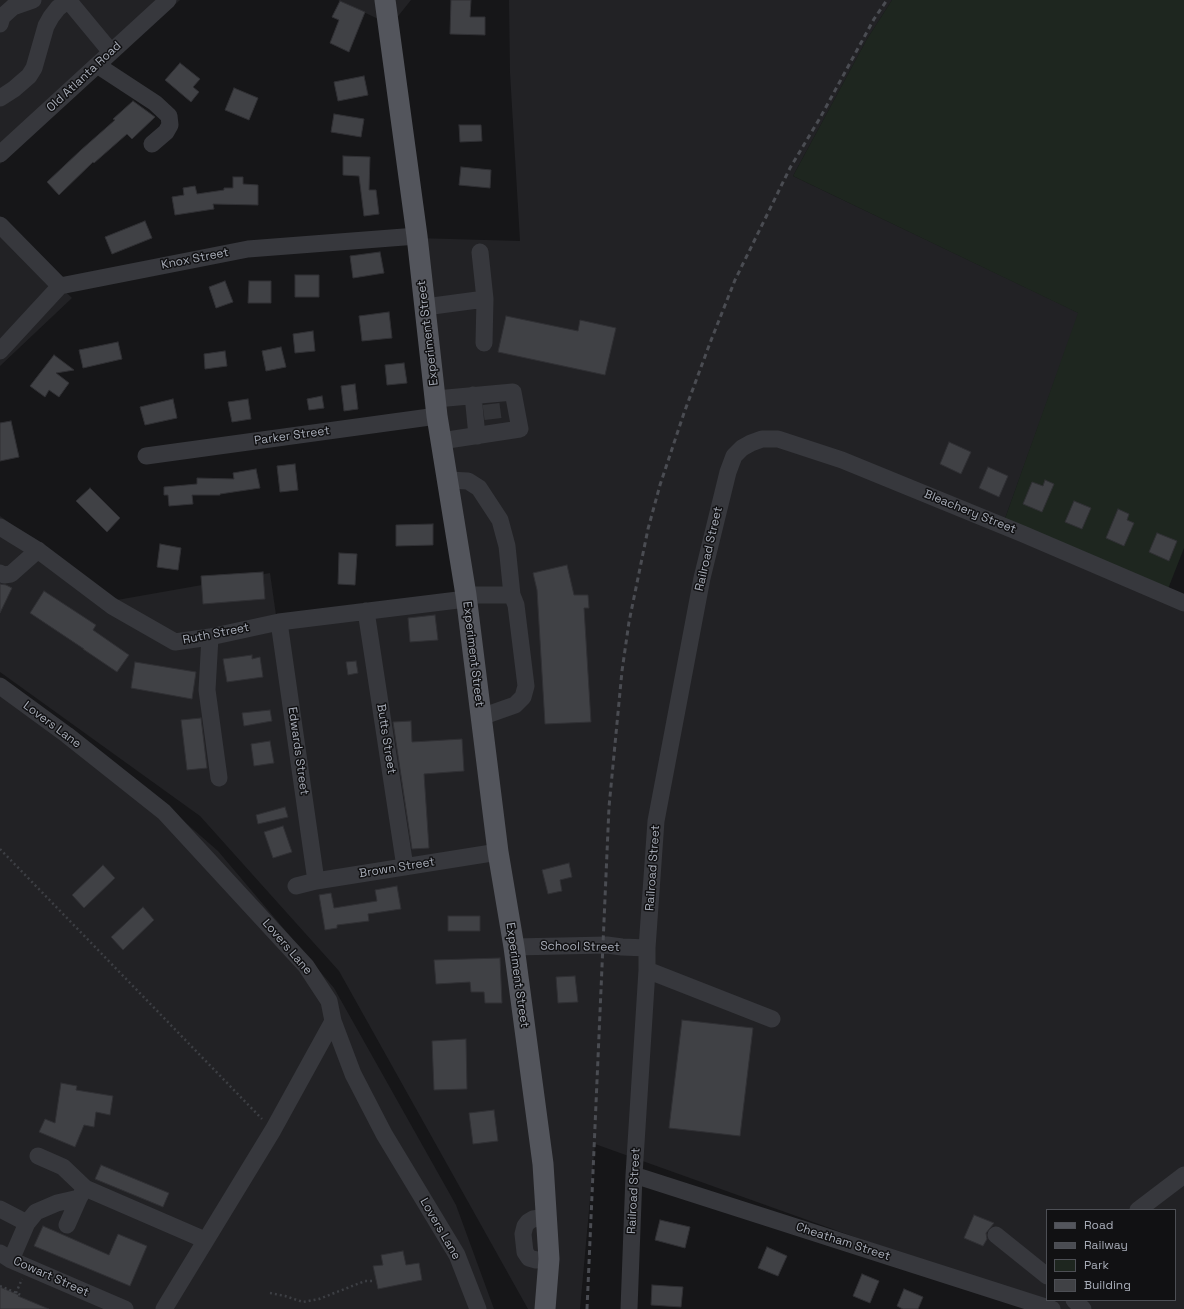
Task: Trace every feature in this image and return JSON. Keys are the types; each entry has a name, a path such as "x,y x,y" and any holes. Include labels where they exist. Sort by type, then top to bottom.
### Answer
{"main road":[{"name":"Experiment Street","path":"385,0 417,236 436,408 466,597 498,852 514,947 543,1164 549,1259 545,1309"}],"street":[{"path":"0,24 2,17 13,7 33,0"},
{"path":"0,98 14,89 34,68 46,26 58,8 68,0 112,52"},
{"name":"Old Atlanta Road","path":"0,154 168,0"},
{"path":"97,65 155,103 168,116 170,125 166,132 152,144"},
{"path":"0,225 60,286 0,352"},
{"name":"Knox Street","path":"60,286 248,249 417,236"},
{"path":"480,252 485,299 484,342"},
{"path":"425,307 485,299"},
{"path":"442,441 476,436 473,395"},
{"name":"Parker Street","path":"146,456 436,408 473,395 492,413 476,436"},
{"name":"Bleachery Street","path":"751,443 762,439 778,439 842,460 1023,534 1184,603"},
{"name":"Railroad Street","path":"629,1309 634,1175 656,821 702,578 728,472 734,456 742,448 751,443"},
{"path":"448,480 468,480 479,488 500,520 507,546 512,595 516,605 526,686 523,697 515,704 481,717"},
{"name":"Ruth Street","path":"0,526 38,550 112,606 175,642 210,637 279,622 466,597 512,595"},
{"path":"0,573 4,575 11,574 38,550"},
{"name":"Butts Street","path":"366,611 405,867"},
{"name":"Edwards Street","path":"279,622 316,881"},
{"path":"210,637 207,690 219,778"},
{"name":"Lovers Lane","path":"0,686 67,735 164,812 306,966 328,1000 333,1021 353,1074 384,1134 457,1255 478,1309"},
{"name":"Brown Street","path":"296,886 316,881 498,852"},
{"name":"School Street","path":"514,947 607,945 647,948"},
{"path":"647,970 772,1019"},
{"path":"164,1309 272,1130 333,1021"},
{"path":"38,1156 63,1166 82,1193 205,1240"},
{"name":"Cheatham Street","path":"634,1175 1052,1309"},
{"path":"1139,1209 1184,1175"},
{"path":"6,1257 27,1223 36,1212 82,1193"},
{"path":"67,1225 82,1193"},
{"path":"0,1209 27,1223"},
{"path":"996,1235 1046,1275"},
{"name":"Cowart Street","path":"6,1257 98,1304 125,1309"}],"path":[{"path":"0,849 272,1130"},
{"path":"270,1293 303,1302 318,1299 365,1281 373,1281"},
{"path":"0,1286 21,1295"}],"shaded area":[{"path":"0,0 180,0 0,164"},
{"path":"338,0 411,0 391,25"},
{"path":"509,0 892,0 867,39 793,176 1079,313 1002,527 1184,602 1184,1309 1056,1309 595,1144 580,1309 528,1309 339,971 200,816 0,672 0,516 117,600 270,573 277,622 467,598 416,238 520,241 510,73"},
{"path":"0,228 72,298 0,366"},
{"path":"0,680 138,781 218,851 334,988 456,1205 494,1309 0,1309"}],"green space":[{"path":"892,0 1184,0 1184,548 1166,594 1002,527 1078,313 793,176 867,39"}],"building":[{"path":"451,0 471,0 470,17 485,17 485,35 450,34"},
{"path":"340,1 365,12 349,52 330,43 339,20 332,17"},
{"path":"180,63 200,79 193,87 199,92 191,102 165,80"},
{"path":"364,76 368,95 338,101 334,82"},
{"path":"234,88 258,98 249,120 225,110"},
{"path":"133,101 155,117 132,139 127,134 94,163 93,162 59,195 47,182 115,120 113,119"},
{"path":"334,114 364,119 361,137 331,132"},
{"path":"459,125 481,125 482,141 460,142"},
{"path":"343,156 370,157 369,190 376,190 379,214 364,216 359,176 343,175"},
{"path":"461,167 491,170 490,188 459,185"},
{"path":"233,177 243,177 243,184 258,185 258,205 213,204 214,209 175,215 172,197 184,195 183,188 195,186 197,194 224,190 224,188 233,188"},
{"path":"145,221 152,238 112,254 105,237"},
{"path":"380,252 384,273 353,278 350,256"},
{"path":"295,275 319,275 319,297 295,297"},
{"path":"225,281 233,302 216,308 209,287"},
{"path":"249,281 271,281 271,303 248,303"},
{"path":"389,312 392,338 362,341 359,316"},
{"path":"506,316 578,331 580,320 616,328 605,375 498,352"},
{"path":"313,331 315,351 295,353 293,334"},
{"path":"118,342 122,359 83,368 79,350"},
{"path":"281,347 286,367 266,371 262,351"},
{"path":"225,351 227,366 205,369 204,354"},
{"path":"54,355 74,370 56,373 69,383 59,397 49,390 45,397 30,386"},
{"path":"404,363 407,383 387,385 385,365"},
{"path":"355,384 358,409 344,411 341,386"},
{"path":"322,396 324,408 309,410 307,399"},
{"path":"173,399 177,418 145,425 140,407"},
{"path":"248,399 251,419 232,422 228,402"},
{"path":"11,421 19,457 0,461 0,423"},
{"path":"949,442 971,452 961,474 940,464"},
{"path":"295,464 298,490 280,492 277,466"},
{"path":"988,467 1008,476 999,497 979,488"},
{"path":"256,469 260,488 220,495 192,495 193,504 169,506 168,495 164,495 164,487 197,484 197,478 234,479 233,473"},
{"path":"1045,480 1054,484 1042,512 1023,504 1032,482 1043,486"},
{"path":"90,488 120,518 107,532 76,501"},
{"path":"1074,501 1091,508 1082,529 1065,522"},
{"path":"1118,509 1129,514 1127,520 1134,523 1124,546 1106,538"},
{"path":"433,524 433,545 396,546 396,525"},
{"path":"1157,533 1177,541 1169,561 1149,552"},
{"path":"160,544 181,548 178,570 157,567"},
{"path":"339,553 357,554 355,585 338,584"},
{"path":"567,565 574,595 588,595 589,608 584,608 591,722 545,724 537,590 533,573"},
{"path":"263,572 265,599 203,604 201,576"},
{"path":"0,584 12,588 0,613"},
{"path":"44,591 96,625 93,630 129,655 117,672 30,613"},
{"path":"435,615 438,640 410,642 408,618"},
{"path":"252,655 252,659 260,657 263,677 227,682 223,659"},
{"path":"356,661 358,673 348,675 346,662"},
{"path":"135,662 196,672 192,699 131,688"},
{"path":"270,710 272,721 244,726 242,713"},
{"path":"201,718 207,768 187,770 181,720"},
{"path":"411,721 412,742 462,739 464,771 424,774 429,848 412,849 393,722"},
{"path":"270,741 274,763 254,766 251,744"},
{"path":"285,807 288,817 258,824 256,815"},
{"path":"283,826 292,852 273,858 264,832"},
{"path":"569,863 572,877 560,880 562,891 548,894 542,870"},
{"path":"103,865 115,878 84,908 72,895"},
{"path":"397,886 401,909 368,914 369,921 337,925 337,928 325,930 319,895 331,893 334,908 377,901 375,890"},
{"path":"143,907 154,920 123,950 111,937"},
{"path":"448,916 480,916 480,931 448,931"},
{"path":"500,958 502,1003 485,1003 484,992 471,992 470,982 436,984 434,960"},
{"path":"575,976 578,1002 558,1003 556,977"},
{"path":"682,1020 753,1028 740,1136 669,1128"},
{"path":"466,1039 467,1089 434,1090 432,1041"},
{"path":"61,1083 77,1086 76,1090 113,1096 110,1115 96,1112 94,1127 84,1125 75,1147 39,1132 45,1119 55,1123"},
{"path":"494,1110 498,1141 473,1144 469,1113"},
{"path":"101,1165 169,1193 163,1207 95,1179"},
{"path":"974,1215 994,1223 986,1233 987,1239 983,1246 964,1238"},
{"path":"660,1220 690,1227 685,1248 655,1240"},
{"path":"43,1226 109,1255 118,1234 147,1246 130,1286 34,1246"},
{"path":"767,1247 787,1256 778,1276 758,1268"},
{"path":"403,1251 406,1265 419,1263 422,1280 378,1289 373,1266 383,1265 381,1255"},
{"path":"862,1274 879,1281 870,1303 853,1296"},
{"path":"652,1285 683,1287 681,1307 651,1305"},
{"path":"0,1287 19,1295 18,1296 49,1309 0,1309"},
{"path":"904,1289 923,1297 918,1309 903,1309 897,1306"}],"tunnel":[{"path":"491,404 493,419"}],"railway":[{"path":"587,1309 609,807 622,671 629,622 648,529 660,485 684,413 735,280 790,168 820,118 874,19 887,0"}]}
